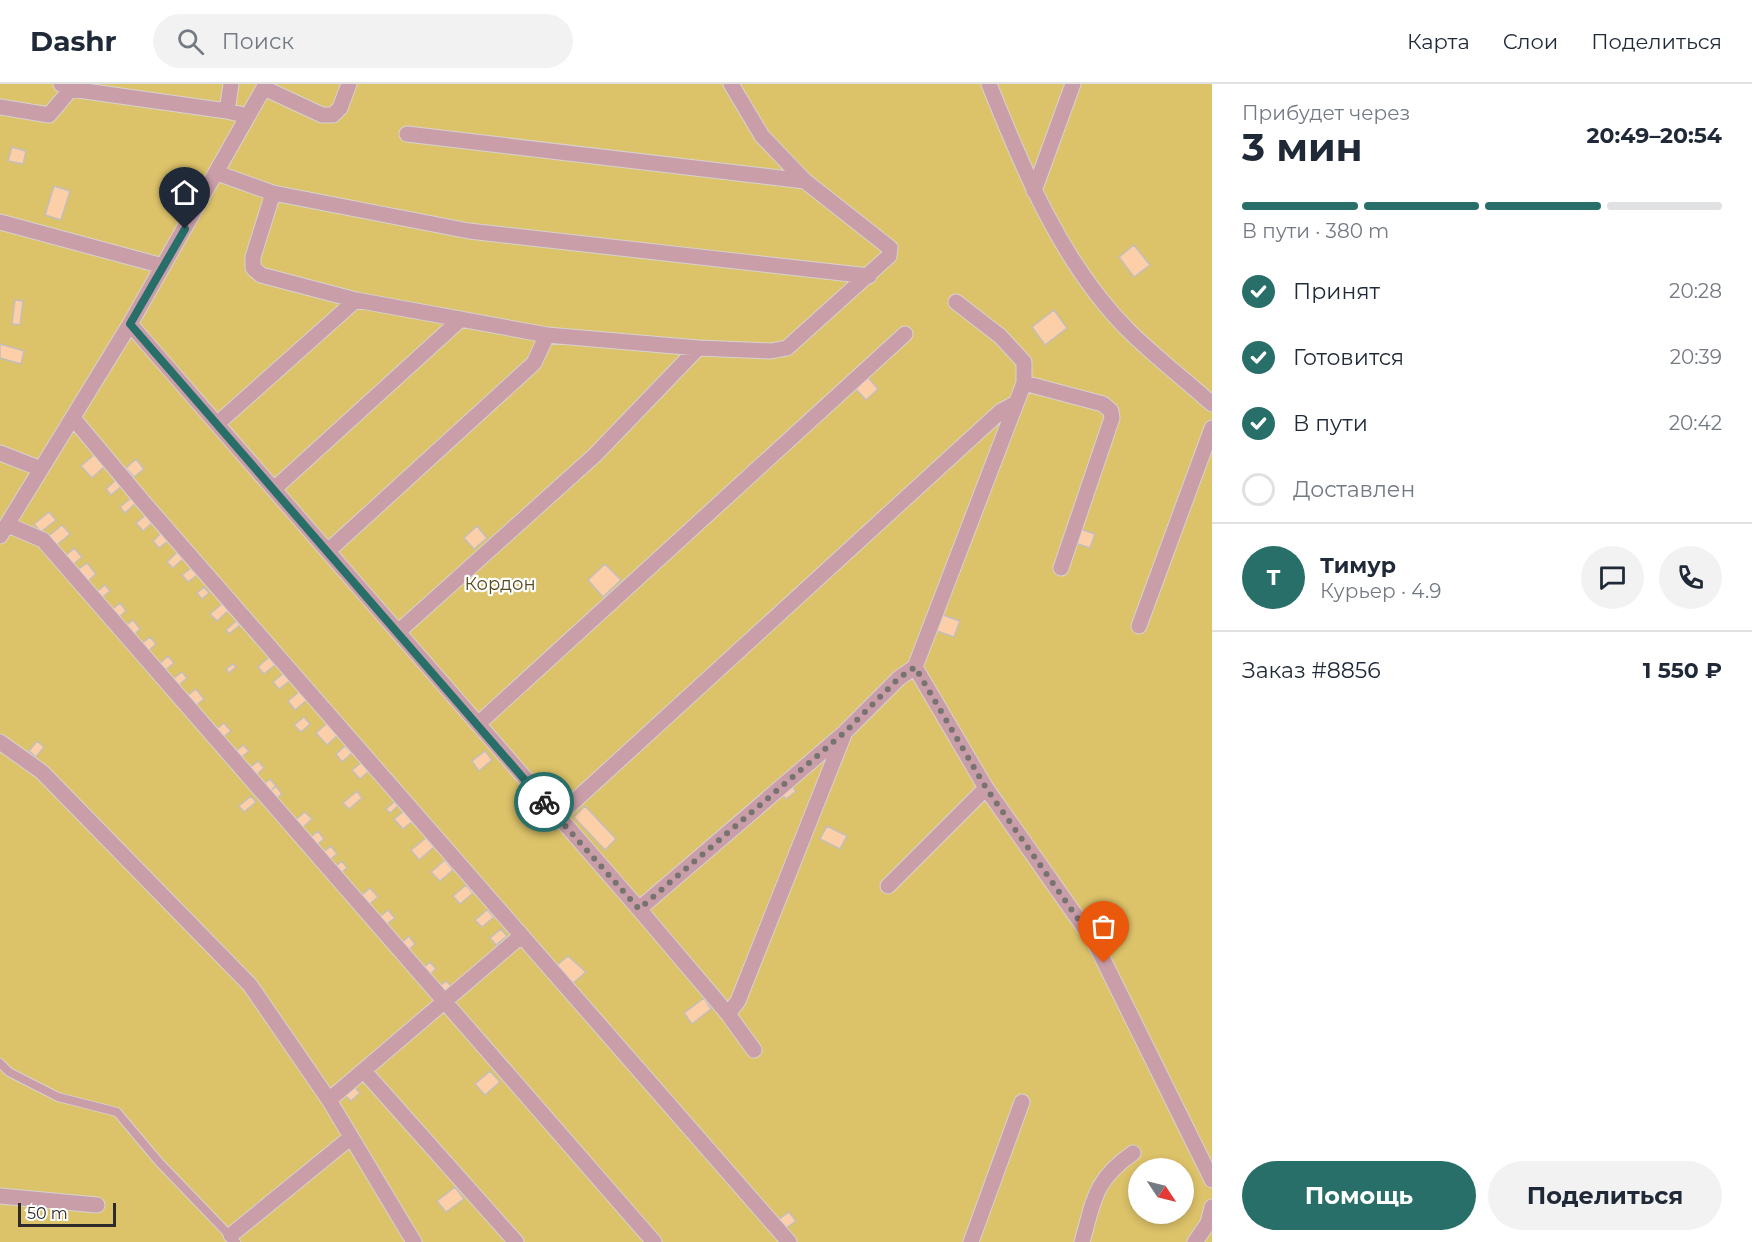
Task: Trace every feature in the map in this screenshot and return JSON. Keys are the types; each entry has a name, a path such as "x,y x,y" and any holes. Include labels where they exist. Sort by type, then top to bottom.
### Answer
{"street":[{"path":"226,111 231,84"},
{"path":"349,84 340,108 333,115 322,115 265,86 130,324 4,530 43,540 654,1242"},
{"path":"273,193 253,257 253,268 261,275 356,300 547,335 698,348 771,351 787,348 889,256 890,248 805,182 762,136 731,84"},
{"path":"989,84 1034,191 1082,273 1126,328 1212,404"},
{"path":"1034,191 1073,84"},
{"path":"0,106 49,115 66,86 248,116"},
{"path":"407,134 805,182"},
{"path":"217,173 273,193 469,231 868,276"},
{"path":"0,222 163,266"},
{"path":"219,423 356,300"},
{"path":"639,909 845,732 899,678 915,667 1024,383 1024,362 1000,336 956,302"},
{"path":"274,489 461,319"},
{"path":"130,324 219,423 557,817 639,909 728,1014 754,1050"},
{"path":"478,724 904,334"},
{"path":"328,551 534,363 547,335"},
{"path":"398,632 595,455 698,348"},
{"path":"1024,383 1103,404 1111,411 1113,418 1061,568"},
{"path":"557,817 1001,411 1016,403"},
{"path":"73,418 789,1242"},
{"path":"1139,626 1212,428"},
{"path":"0,453 41,469"},
{"path":"915,667 986,788 1095,943 1212,1180"},
{"path":"728,1014 738,1001 845,732"},
{"path":"0,742 42,772 250,985 329,1100 414,1242"},
{"path":"888,886 986,788"},
{"path":"329,1100 442,1001 521,936"},
{"path":"363,1071 516,1242"},
{"path":"971,1242 1022,1102"},
{"path":"233,1238 350,1138"},
{"path":"1082,1242 1098,1187 1115,1165 1133,1153"},
{"path":"0,1196 97,1205"},
{"path":"1195,1242 1208,1223 1212,1208"}],"lane":[{"path":"0,1063 9,1072 58,1097 117,1113 159,1162 233,1238"}],"green space":[{"name":"Кордон","path":"0,84 1212,84 1212,1242 0,1242"}],"building":[{"path":"12,147 26,151 23,164 8,161"},
{"path":"54,186 70,191 61,220 45,215"},
{"path":"1134,245 1150,265 1134,277 1119,257"},
{"path":"15,300 23,301 20,325 12,324"},
{"path":"1054,310 1067,328 1045,345 1032,327"},
{"path":"0,344 24,351 21,364 0,358"},
{"path":"866,375 878,389 866,400 854,387"},
{"path":"95,454 105,466 92,478 81,466"},
{"path":"136,459 144,469 134,477 126,468"},
{"path":"117,479 123,485 111,495 106,489"},
{"path":"131,498 136,503 125,513 120,507"},
{"path":"49,512 56,520 41,532 34,524"},
{"path":"147,514 153,522 143,531 136,523"},
{"path":"62,525 70,534 53,548 45,539"},
{"path":"477,526 487,538 474,549 464,538"},
{"path":"1080,529 1095,534 1090,548 1075,543"},
{"path":"161,533 168,541 159,548 153,541"},
{"path":"74,548 82,557 70,567 63,558"},
{"path":"177,552 183,559 173,568 167,562"},
{"path":"87,563 96,574 86,583 76,571"},
{"path":"605,564 621,580 603,597 588,580"},
{"path":"191,568 197,575 188,582 182,575"},
{"path":"105,585 110,591 99,600 94,594"},
{"path":"204,587 209,593 202,599 197,593"},
{"path":"120,603 126,611 116,620 109,612"},
{"path":"223,603 229,610 217,621 210,614"},
{"path":"940,614 960,621 954,637 934,630"},
{"path":"133,620 140,629 132,637 124,627"},
{"path":"236,621 240,625 229,634 226,630"},
{"path":"150,637 156,644 145,654 139,646"},
{"path":"168,656 174,663 162,673 157,666"},
{"path":"269,657 275,665 264,674 258,667"},
{"path":"233,664 236,667 229,673 226,669"},
{"path":"182,672 187,678 178,686 173,679"},
{"path":"285,672 292,679 279,689 273,682"},
{"path":"196,689 204,699 193,708 184,698"},
{"path":"300,691 307,700 295,710 288,701"},
{"path":"304,717 310,724 301,732 294,725"},
{"path":"224,723 231,731 221,739 214,731"},
{"path":"327,723 338,735 327,745 316,733"},
{"path":"37,741 44,747 36,757 29,751"},
{"path":"243,745 249,751 237,761 232,755"},
{"path":"345,746 352,753 342,762 336,754"},
{"path":"485,751 492,760 479,771 472,761"},
{"path":"258,761 264,768 254,777 247,770"},
{"path":"362,762 369,771 360,779 352,770"},
{"path":"270,779 276,786 267,794 261,786"},
{"path":"788,782 796,791 786,799 779,791"},
{"path":"276,786 282,794 273,801 267,794"},
{"path":"357,791 362,798 349,809 343,803"},
{"path":"251,796 256,802 244,812 239,806"},
{"path":"394,802 398,806 390,813 386,809"},
{"path":"585,806 616,839 605,850 574,817"},
{"path":"405,810 414,820 403,829 394,819"},
{"path":"305,812 312,819 302,828 295,820"},
{"path":"827,826 847,836 840,849 820,839"},
{"path":"318,831 324,839 313,848 307,840"},
{"path":"426,838 434,847 419,860 411,850"},
{"path":"331,846 337,854 328,861 322,853"},
{"path":"445,860 453,870 440,881 431,872"},
{"path":"342,861 347,868 338,875 333,869"},
{"path":"466,885 473,893 460,904 453,896"},
{"path":"370,888 378,897 366,907 358,898"},
{"path":"388,910 395,918 383,927 377,919"},
{"path":"487,910 494,917 482,927 475,920"},
{"path":"501,929 507,936 496,945 490,938"},
{"path":"409,936 415,944 405,953 399,945"},
{"path":"568,956 586,972 573,983 557,965"},
{"path":"430,962 436,969 427,977 421,970"},
{"path":"446,981 451,986 441,994 436,989"},
{"path":"704,998 711,1009 692,1024 684,1013"},
{"path":"490,1071 500,1082 485,1095 475,1084"},
{"path":"353,1085 360,1093 351,1101 344,1094"},
{"path":"455,1187 464,1199 446,1212 437,1201"},
{"path":"789,1212 796,1221 782,1231 775,1222"}],"way so far":[{"path":"544,802 639,909 845,732 899,678 915,667 986,788 1095,943 1104,963"}],"route":[{"path":"185,229 130,324 219,423 544,802"}]}
